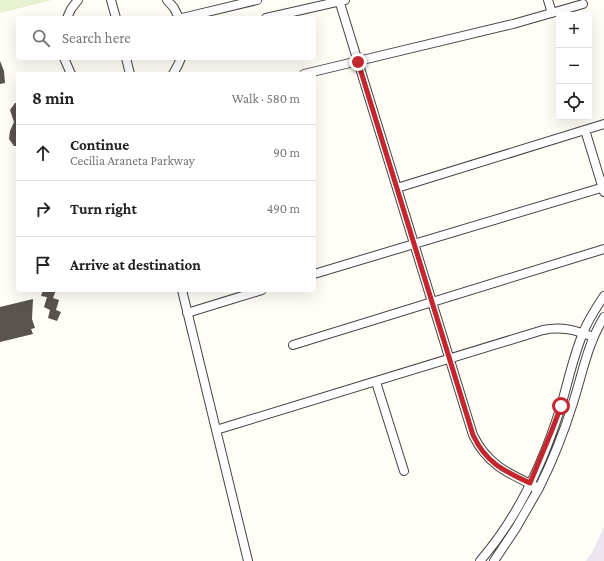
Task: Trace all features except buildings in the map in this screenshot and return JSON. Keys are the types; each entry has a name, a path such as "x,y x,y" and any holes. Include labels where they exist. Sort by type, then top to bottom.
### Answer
{"street":[{"path":"68,16 78,0"},
{"path":"111,0 115,16"},
{"path":"167,0 179,16"},
{"path":"189,16 257,0"},
{"path":"274,16 341,0 358,62 473,435 477,444 489,460 498,467 539,488"},
{"path":"548,0 552,13"},
{"path":"313,72 513,24 583,4"},
{"path":"67,60 71,72"},
{"path":"126,60 130,72"},
{"path":"174,72 180,60"},
{"path":"397,188 604,124"},
{"path":"316,273 414,243 603,189 585,130"},
{"path":"293,345 604,249"},
{"path":"182,292 248,561"},
{"path":"187,313 255,292"},
{"path":"480,561 523,498 557,418 572,363 583,333 604,296"},
{"path":"494,561 516,528 539,488 552,460 574,400 586,356 593,337 604,317"},
{"path":"216,430 552,328 572,329 593,337"},
{"path":"376,382 404,471"},
{"path":"523,498 539,488"}],"shaded area":[{"path":"604,527 604,561 586,561 592,552"}],"green space":[{"path":"0,0 52,0 0,13"}],"route":[{"path":"358,62 477,444 489,460 498,467 530,483 561,406"}]}
